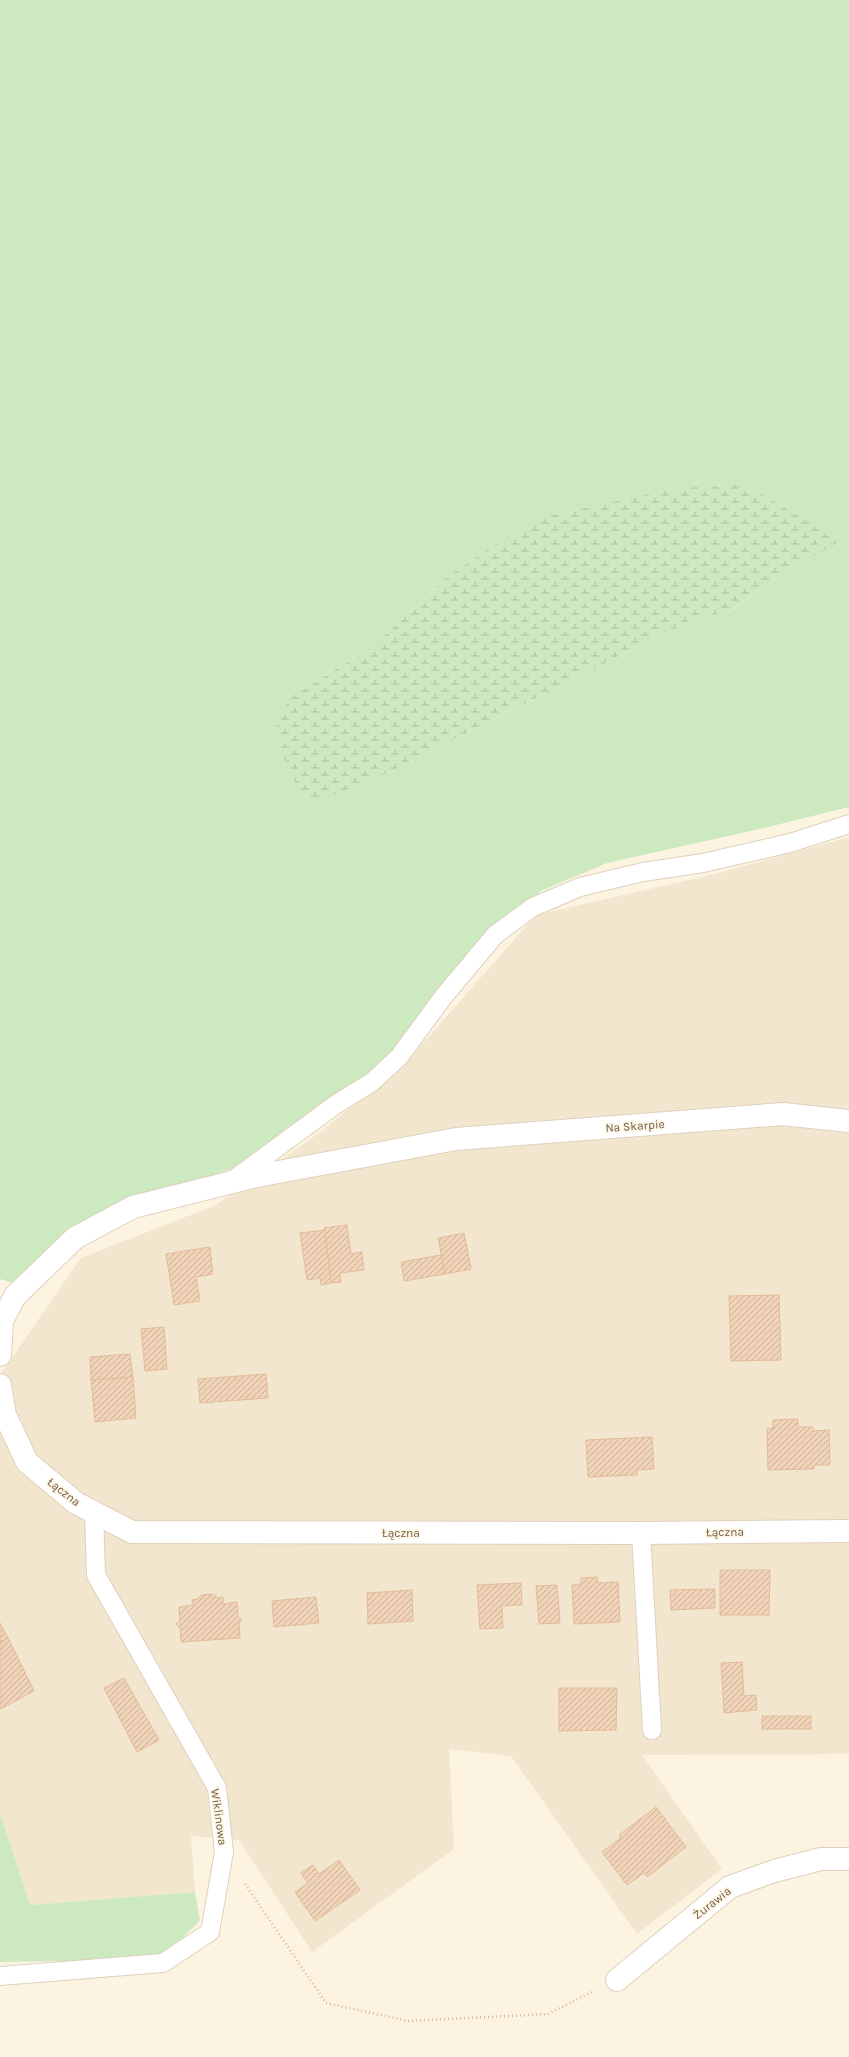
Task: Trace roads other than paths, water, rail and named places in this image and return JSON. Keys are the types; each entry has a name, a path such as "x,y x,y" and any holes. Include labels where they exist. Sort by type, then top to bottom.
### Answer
{"street":[{"name":"Na Skarpie","path":"0,1355 2,1321 15,1296 74,1238 134,1207 229,1183 456,1139 783,1114 849,1121"},
{"name":"Łączna","path":"0,1385 5,1415 27,1462 76,1503 132,1532 641,1533 849,1531"},
{"name":"Żurawia","path":"617,1980 730,1887 774,1871 821,1859 849,1859"}],"lane":[{"path":"229,1183 335,1105 372,1082 399,1057 444,996 495,935 533,907 580,887 643,872 703,863 790,843 849,824"},
{"name":"Wiklinowa","path":"0,1976 163,1964 210,1932 224,1852 217,1788 96,1575 94,1512"},
{"path":"641,1533 652,1730"}]}
